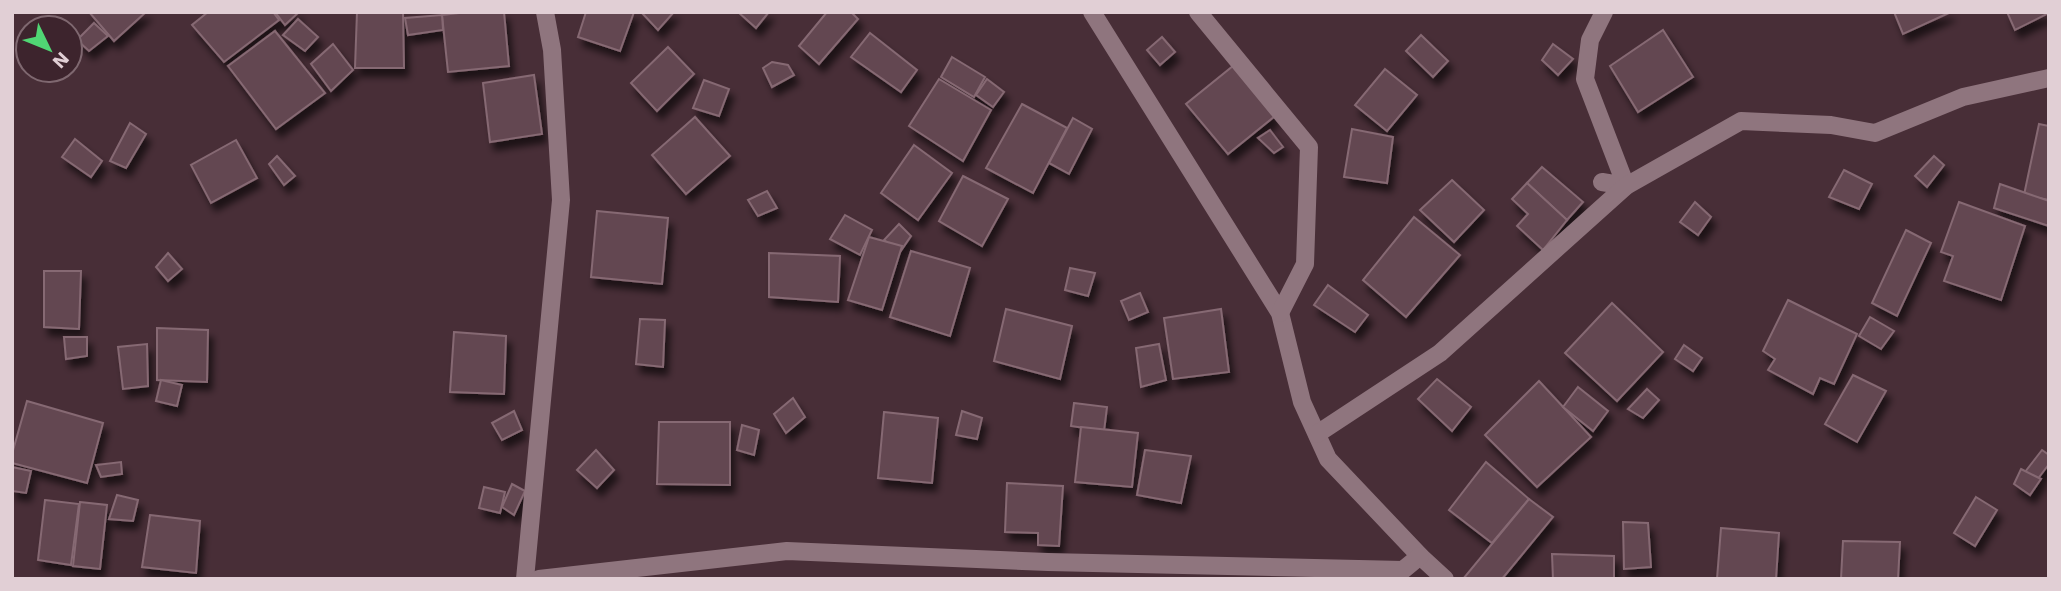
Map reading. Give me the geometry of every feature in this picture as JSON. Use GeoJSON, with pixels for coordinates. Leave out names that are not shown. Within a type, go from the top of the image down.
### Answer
{"type":"FeatureCollection","features":[{"type":"Feature","properties":{"kind":"street"},"geometry":{"type":"LineString","coordinates":[[525,579],[561,200],[552,50],[545,12]]}},
{"type":"Feature","properties":{"kind":"street"},"geometry":{"type":"LineString","coordinates":[[1092,12],[1280,313],[1302,402],[1328,459],[1445,579]]}},
{"type":"Feature","properties":{"kind":"street"},"geometry":{"type":"LineString","coordinates":[[1198,12],[1309,147],[1305,264],[1280,313]]}},
{"type":"Feature","properties":{"kind":"street"},"geometry":{"type":"LineString","coordinates":[[1605,12],[1590,40],[1585,79],[1626,186]]}},
{"type":"Feature","properties":{"kind":"street"},"geometry":{"type":"LineString","coordinates":[[1317,434],[1440,353],[1626,186],[1741,121],[1831,125],[1875,133],[1963,97],[2049,78]]}},
{"type":"Feature","properties":{"kind":"street"},"geometry":{"type":"LineString","coordinates":[[1602,182],[1626,186]]}},
{"type":"Feature","properties":{"kind":"street"},"geometry":{"type":"LineString","coordinates":[[539,579],[787,551],[1046,570],[1403,569],[1420,556]]}},
{"type":"Feature","properties":{"kind":"building"},"geometry":{"type":"Polygon","coordinates":[[[89,12],[146,12],[114,41],[89,12]]]}},
{"type":"Feature","properties":{"kind":"building"},"geometry":{"type":"Polygon","coordinates":[[[208,12],[273,12],[279,20],[224,62],[192,25],[208,12]]]}},
{"type":"Feature","properties":{"kind":"building"},"geometry":{"type":"Polygon","coordinates":[[[275,12],[299,12],[285,25],[275,12]]]}},
{"type":"Feature","properties":{"kind":"building"},"geometry":{"type":"Polygon","coordinates":[[[357,12],[403,13],[404,68],[355,68],[357,12]]]}},
{"type":"Feature","properties":{"kind":"building"},"geometry":{"type":"Polygon","coordinates":[[[504,12],[509,66],[448,72],[442,15],[504,12]]]}},
{"type":"Feature","properties":{"kind":"building"},"geometry":{"type":"Polygon","coordinates":[[[586,12],[634,12],[620,51],[578,37],[586,12]]]}},
{"type":"Feature","properties":{"kind":"building"},"geometry":{"type":"Polygon","coordinates":[[[641,12],[674,12],[658,30],[641,12]]]}},
{"type":"Feature","properties":{"kind":"building"},"geometry":{"type":"Polygon","coordinates":[[[738,12],[769,12],[756,28],[738,12]]]}},
{"type":"Feature","properties":{"kind":"building"},"geometry":{"type":"Polygon","coordinates":[[[827,12],[851,12],[858,19],[819,64],[799,46],[827,12]]]}},
{"type":"Feature","properties":{"kind":"building"},"geometry":{"type":"Polygon","coordinates":[[[1894,12],[1951,12],[1903,34],[1894,12]]]}},
{"type":"Feature","properties":{"kind":"building"},"geometry":{"type":"Polygon","coordinates":[[[2007,12],[2049,12],[2049,13],[2015,30],[2007,12]]]}},
{"type":"Feature","properties":{"kind":"building"},"geometry":{"type":"Polygon","coordinates":[[[442,15],[443,30],[408,35],[405,18],[442,15]]]}},
{"type":"Feature","properties":{"kind":"building"},"geometry":{"type":"Polygon","coordinates":[[[298,19],[318,37],[305,51],[283,35],[298,19]]]}},
{"type":"Feature","properties":{"kind":"building"},"geometry":{"type":"Polygon","coordinates":[[[94,23],[108,36],[89,51],[84,46],[84,33],[94,23]]]}},
{"type":"Feature","properties":{"kind":"building"},"geometry":{"type":"Polygon","coordinates":[[[1663,30],[1693,77],[1638,112],[1610,66],[1663,30]]]}},
{"type":"Feature","properties":{"kind":"building"},"geometry":{"type":"Polygon","coordinates":[[[275,31],[325,93],[276,129],[228,66],[275,31]]]}},
{"type":"Feature","properties":{"kind":"building"},"geometry":{"type":"Polygon","coordinates":[[[870,33],[917,70],[901,92],[851,57],[870,33]]]}},
{"type":"Feature","properties":{"kind":"building"},"geometry":{"type":"Polygon","coordinates":[[[1421,35],[1448,61],[1433,77],[1406,51],[1421,35]]]}},
{"type":"Feature","properties":{"kind":"building"},"geometry":{"type":"Polygon","coordinates":[[[1162,37],[1175,52],[1160,65],[1147,50],[1162,37]]]}},
{"type":"Feature","properties":{"kind":"building"},"geometry":{"type":"Polygon","coordinates":[[[333,44],[353,70],[331,91],[311,64],[333,44]]]}},
{"type":"Feature","properties":{"kind":"building"},"geometry":{"type":"Polygon","coordinates":[[[1553,44],[1573,59],[1558,75],[1542,60],[1553,44]]]}},
{"type":"Feature","properties":{"kind":"building"},"geometry":{"type":"Polygon","coordinates":[[[668,47],[694,74],[657,111],[631,83],[668,47]]]}},
{"type":"Feature","properties":{"kind":"building"},"geometry":{"type":"Polygon","coordinates":[[[952,57],[985,77],[974,97],[941,77],[952,57]]]}},
{"type":"Feature","properties":{"kind":"building"},"geometry":{"type":"Polygon","coordinates":[[[772,62],[788,65],[794,75],[772,87],[763,68],[772,62]]]}},
{"type":"Feature","properties":{"kind":"building"},"geometry":{"type":"Polygon","coordinates":[[[1233,66],[1275,116],[1228,154],[1186,104],[1233,66]]]}},
{"type":"Feature","properties":{"kind":"building"},"geometry":{"type":"Polygon","coordinates":[[[1385,69],[1417,95],[1387,131],[1355,105],[1385,69]]]}},
{"type":"Feature","properties":{"kind":"building"},"geometry":{"type":"Polygon","coordinates":[[[534,75],[542,134],[490,142],[483,83],[534,75]]]}},
{"type":"Feature","properties":{"kind":"building"},"geometry":{"type":"Polygon","coordinates":[[[939,79],[991,110],[963,161],[909,126],[939,79]]]}},
{"type":"Feature","properties":{"kind":"building"},"geometry":{"type":"Polygon","coordinates":[[[987,79],[1004,92],[993,107],[976,95],[987,79]]]}},
{"type":"Feature","properties":{"kind":"building"},"geometry":{"type":"Polygon","coordinates":[[[704,80],[729,89],[719,116],[693,108],[704,80]]]}},
{"type":"Feature","properties":{"kind":"building"},"geometry":{"type":"Polygon","coordinates":[[[1022,104],[1067,128],[1033,193],[986,168],[1022,104]]]}},
{"type":"Feature","properties":{"kind":"building"},"geometry":{"type":"Polygon","coordinates":[[[695,117],[730,156],[686,194],[652,155],[695,117]]]}},
{"type":"Feature","properties":{"kind":"building"},"geometry":{"type":"Polygon","coordinates":[[[1073,118],[1092,129],[1069,174],[1049,163],[1073,118]]]}},
{"type":"Feature","properties":{"kind":"building"},"geometry":{"type":"Polygon","coordinates":[[[130,123],[146,134],[126,168],[110,161],[130,123]]]}},
{"type":"Feature","properties":{"kind":"building"},"geometry":{"type":"Polygon","coordinates":[[[2039,124],[2049,126],[2049,200],[2024,195],[2039,124]]]}},
{"type":"Feature","properties":{"kind":"building"},"geometry":{"type":"Polygon","coordinates":[[[1352,129],[1393,137],[1387,183],[1344,177],[1352,129]]]}},
{"type":"Feature","properties":{"kind":"building"},"geometry":{"type":"Polygon","coordinates":[[[1270,130],[1283,147],[1274,153],[1258,138],[1270,130]]]}},
{"type":"Feature","properties":{"kind":"building"},"geometry":{"type":"Polygon","coordinates":[[[75,139],[102,161],[91,177],[62,157],[75,139]]]}},
{"type":"Feature","properties":{"kind":"building"},"geometry":{"type":"Polygon","coordinates":[[[236,140],[257,178],[211,203],[191,165],[236,140]]]}},
{"type":"Feature","properties":{"kind":"building"},"geometry":{"type":"Polygon","coordinates":[[[914,145],[952,173],[918,220],[881,193],[914,145]]]}},
{"type":"Feature","properties":{"kind":"building"},"geometry":{"type":"Polygon","coordinates":[[[277,156],[295,176],[284,185],[269,164],[277,156]]]}},
{"type":"Feature","properties":{"kind":"building"},"geometry":{"type":"Polygon","coordinates":[[[1934,156],[1944,165],[1927,187],[1915,176],[1934,156]]]}},
{"type":"Feature","properties":{"kind":"building"},"geometry":{"type":"Polygon","coordinates":[[[1542,167],[1583,202],[1567,220],[1527,183],[1542,167]]]}},
{"type":"Feature","properties":{"kind":"building"},"geometry":{"type":"Polygon","coordinates":[[[1844,170],[1872,184],[1859,209],[1829,197],[1844,170]]]}},
{"type":"Feature","properties":{"kind":"building"},"geometry":{"type":"Polygon","coordinates":[[[963,176],[1008,199],[982,246],[939,221],[963,176]]]}},
{"type":"Feature","properties":{"kind":"building"},"geometry":{"type":"Polygon","coordinates":[[[1452,180],[1484,210],[1454,242],[1420,210],[1452,180]]]}},
{"type":"Feature","properties":{"kind":"building"},"geometry":{"type":"Polygon","coordinates":[[[1527,183],[1567,220],[1543,250],[1517,226],[1528,214],[1512,199],[1527,183]]]}},
{"type":"Feature","properties":{"kind":"building"},"geometry":{"type":"Polygon","coordinates":[[[2000,184],[2049,201],[2049,226],[1994,208],[2000,184]]]}},
{"type":"Feature","properties":{"kind":"building"},"geometry":{"type":"Polygon","coordinates":[[[767,191],[777,208],[758,216],[748,200],[767,191]]]}},
{"type":"Feature","properties":{"kind":"building"},"geometry":{"type":"Polygon","coordinates":[[[1695,202],[1711,217],[1698,235],[1680,222],[1695,202]]]}},
{"type":"Feature","properties":{"kind":"building"},"geometry":{"type":"Polygon","coordinates":[[[1959,202],[2025,226],[2001,300],[1944,281],[1953,256],[1941,252],[1959,202]]]}},
{"type":"Feature","properties":{"kind":"building"},"geometry":{"type":"Polygon","coordinates":[[[597,211],[668,218],[662,284],[591,277],[597,211]]]}},
{"type":"Feature","properties":{"kind":"building"},"geometry":{"type":"Polygon","coordinates":[[[845,215],[872,230],[860,255],[830,239],[845,215]]]}},
{"type":"Feature","properties":{"kind":"building"},"geometry":{"type":"Polygon","coordinates":[[[1414,217],[1460,255],[1406,317],[1363,280],[1414,217]]]}},
{"type":"Feature","properties":{"kind":"building"},"geometry":{"type":"Polygon","coordinates":[[[899,224],[911,236],[900,252],[884,240],[899,224]]]}},
{"type":"Feature","properties":{"kind":"building"},"geometry":{"type":"Polygon","coordinates":[[[1906,230],[1931,243],[1897,316],[1872,303],[1906,230]]]}},
{"type":"Feature","properties":{"kind":"building"},"geometry":{"type":"Polygon","coordinates":[[[869,237],[902,246],[882,310],[848,300],[869,237]]]}},
{"type":"Feature","properties":{"kind":"building"},"geometry":{"type":"Polygon","coordinates":[[[911,251],[970,268],[950,336],[890,317],[911,251]]]}},
{"type":"Feature","properties":{"kind":"building"},"geometry":{"type":"Polygon","coordinates":[[[168,253],[182,269],[168,281],[156,267],[168,253]]]}},
{"type":"Feature","properties":{"kind":"building"},"geometry":{"type":"Polygon","coordinates":[[[769,253],[840,256],[838,302],[769,297],[769,253]]]}},
{"type":"Feature","properties":{"kind":"building"},"geometry":{"type":"Polygon","coordinates":[[[1070,268],[1095,273],[1088,296],[1065,290],[1070,268]]]}},
{"type":"Feature","properties":{"kind":"building"},"geometry":{"type":"Polygon","coordinates":[[[44,271],[81,271],[79,329],[44,327],[44,271]]]}},
{"type":"Feature","properties":{"kind":"building"},"geometry":{"type":"Polygon","coordinates":[[[1328,285],[1368,315],[1355,332],[1314,305],[1328,285]]]}},
{"type":"Feature","properties":{"kind":"building"},"geometry":{"type":"Polygon","coordinates":[[[1140,293],[1148,312],[1129,320],[1121,301],[1140,293]]]}},
{"type":"Feature","properties":{"kind":"building"},"geometry":{"type":"Polygon","coordinates":[[[1788,300],[1857,334],[1834,384],[1820,378],[1813,394],[1768,370],[1775,359],[1763,351],[1788,300]]]}},
{"type":"Feature","properties":{"kind":"building"},"geometry":{"type":"Polygon","coordinates":[[[1612,303],[1663,352],[1617,401],[1565,353],[1612,303]]]}},
{"type":"Feature","properties":{"kind":"building"},"geometry":{"type":"Polygon","coordinates":[[[1006,309],[1072,326],[1060,379],[994,361],[1006,309]]]}},
{"type":"Feature","properties":{"kind":"building"},"geometry":{"type":"Polygon","coordinates":[[[1221,309],[1229,372],[1173,379],[1164,318],[1221,309]]]}},
{"type":"Feature","properties":{"kind":"building"},"geometry":{"type":"Polygon","coordinates":[[[1870,317],[1894,331],[1881,349],[1859,336],[1870,317]]]}},
{"type":"Feature","properties":{"kind":"building"},"geometry":{"type":"Polygon","coordinates":[[[640,319],[665,320],[663,367],[636,364],[640,319]]]}},
{"type":"Feature","properties":{"kind":"building"},"geometry":{"type":"Polygon","coordinates":[[[157,328],[208,330],[207,382],[157,380],[157,328]]]}},
{"type":"Feature","properties":{"kind":"building"},"geometry":{"type":"Polygon","coordinates":[[[454,332],[506,336],[504,394],[450,392],[454,332]]]}},
{"type":"Feature","properties":{"kind":"building"},"geometry":{"type":"Polygon","coordinates":[[[64,337],[87,337],[87,356],[66,359],[64,337]]]}},
{"type":"Feature","properties":{"kind":"building"},"geometry":{"type":"Polygon","coordinates":[[[147,344],[148,386],[123,389],[118,347],[147,344]]]}},
{"type":"Feature","properties":{"kind":"building"},"geometry":{"type":"Polygon","coordinates":[[[1159,344],[1166,380],[1141,387],[1136,348],[1159,344]]]}},
{"type":"Feature","properties":{"kind":"building"},"geometry":{"type":"Polygon","coordinates":[[[1684,345],[1702,358],[1693,371],[1675,359],[1684,345]]]}},
{"type":"Feature","properties":{"kind":"building"},"geometry":{"type":"Polygon","coordinates":[[[1853,375],[1886,391],[1857,442],[1825,424],[1853,375]]]}},
{"type":"Feature","properties":{"kind":"building"},"geometry":{"type":"Polygon","coordinates":[[[1437,379],[1471,407],[1452,431],[1418,399],[1437,379]]]}},
{"type":"Feature","properties":{"kind":"building"},"geometry":{"type":"Polygon","coordinates":[[[161,380],[182,385],[177,406],[156,401],[161,380]]]}},
{"type":"Feature","properties":{"kind":"building"},"geometry":{"type":"Polygon","coordinates":[[[1539,381],[1591,437],[1537,487],[1485,435],[1539,381]]]}},
{"type":"Feature","properties":{"kind":"building"},"geometry":{"type":"Polygon","coordinates":[[[1578,387],[1608,411],[1593,431],[1563,407],[1578,387]]]}},
{"type":"Feature","properties":{"kind":"building"},"geometry":{"type":"Polygon","coordinates":[[[1647,389],[1659,400],[1643,418],[1628,409],[1647,389]]]}},
{"type":"Feature","properties":{"kind":"building"},"geometry":{"type":"Polygon","coordinates":[[[793,398],[805,417],[786,433],[774,414],[793,398]]]}},
{"type":"Feature","properties":{"kind":"building"},"geometry":{"type":"Polygon","coordinates":[[[27,401],[103,423],[87,483],[12,463],[12,454],[27,401]]]}},
{"type":"Feature","properties":{"kind":"building"},"geometry":{"type":"Polygon","coordinates":[[[1074,403],[1107,407],[1104,431],[1071,426],[1074,403]]]}},
{"type":"Feature","properties":{"kind":"building"},"geometry":{"type":"Polygon","coordinates":[[[514,411],[522,430],[502,440],[492,423],[514,411]]]}},
{"type":"Feature","properties":{"kind":"building"},"geometry":{"type":"Polygon","coordinates":[[[962,411],[982,418],[977,439],[956,435],[962,411]]]}},
{"type":"Feature","properties":{"kind":"building"},"geometry":{"type":"Polygon","coordinates":[[[884,412],[938,418],[932,483],[878,478],[884,412]]]}},
{"type":"Feature","properties":{"kind":"building"},"geometry":{"type":"Polygon","coordinates":[[[659,422],[730,422],[730,485],[657,484],[659,422]]]}},
{"type":"Feature","properties":{"kind":"building"},"geometry":{"type":"Polygon","coordinates":[[[742,425],[759,430],[754,455],[737,450],[742,425]]]}},
{"type":"Feature","properties":{"kind":"building"},"geometry":{"type":"Polygon","coordinates":[[[1081,427],[1138,433],[1132,487],[1075,482],[1081,427]]]}},
{"type":"Feature","properties":{"kind":"building"},"geometry":{"type":"Polygon","coordinates":[[[596,450],[614,470],[597,488],[577,470],[596,450]]]}},
{"type":"Feature","properties":{"kind":"building"},"geometry":{"type":"Polygon","coordinates":[[[1145,450],[1191,456],[1181,503],[1137,495],[1145,450]]]}},
{"type":"Feature","properties":{"kind":"building"},"geometry":{"type":"Polygon","coordinates":[[[2042,450],[2049,455],[2049,464],[2037,480],[2025,472],[2042,450]]]}},
{"type":"Feature","properties":{"kind":"building"},"geometry":{"type":"Polygon","coordinates":[[[121,462],[122,474],[101,477],[96,465],[121,462]]]}},
{"type":"Feature","properties":{"kind":"building"},"geometry":{"type":"Polygon","coordinates":[[[1486,462],[1529,499],[1492,543],[1449,510],[1486,462]]]}},
{"type":"Feature","properties":{"kind":"building"},"geometry":{"type":"Polygon","coordinates":[[[12,467],[31,471],[26,493],[12,491],[12,467]]]}},
{"type":"Feature","properties":{"kind":"building"},"geometry":{"type":"Polygon","coordinates":[[[2021,469],[2041,479],[2030,495],[2014,484],[2021,469]]]}},
{"type":"Feature","properties":{"kind":"building"},"geometry":{"type":"Polygon","coordinates":[[[1007,483],[1063,486],[1059,546],[1038,545],[1038,533],[1005,532],[1007,483]]]}},
{"type":"Feature","properties":{"kind":"building"},"geometry":{"type":"Polygon","coordinates":[[[512,484],[525,491],[514,515],[502,507],[512,484]]]}},
{"type":"Feature","properties":{"kind":"building"},"geometry":{"type":"Polygon","coordinates":[[[484,487],[505,492],[500,513],[479,508],[484,487]]]}},
{"type":"Feature","properties":{"kind":"building"},"geometry":{"type":"Polygon","coordinates":[[[117,495],[138,500],[133,521],[109,519],[117,495]]]}},
{"type":"Feature","properties":{"kind":"building"},"geometry":{"type":"Polygon","coordinates":[[[1976,497],[1997,510],[1975,546],[1954,533],[1976,497]]]}},
{"type":"Feature","properties":{"kind":"building"},"geometry":{"type":"Polygon","coordinates":[[[1529,499],[1553,517],[1502,579],[1463,579],[1529,499]]]}},
{"type":"Feature","properties":{"kind":"building"},"geometry":{"type":"Polygon","coordinates":[[[45,500],[79,504],[71,565],[38,560],[45,500]]]}},
{"type":"Feature","properties":{"kind":"building"},"geometry":{"type":"Polygon","coordinates":[[[80,502],[107,505],[100,569],[73,566],[80,502]]]}},
{"type":"Feature","properties":{"kind":"building"},"geometry":{"type":"Polygon","coordinates":[[[150,515],[200,521],[196,573],[142,567],[150,515]]]}},
{"type":"Feature","properties":{"kind":"building"},"geometry":{"type":"Polygon","coordinates":[[[1623,522],[1648,523],[1651,567],[1624,569],[1623,522]]]}},
{"type":"Feature","properties":{"kind":"building"},"geometry":{"type":"Polygon","coordinates":[[[1721,528],[1779,533],[1776,579],[1717,579],[1721,528]]]}},
{"type":"Feature","properties":{"kind":"building"},"geometry":{"type":"Polygon","coordinates":[[[1843,541],[1900,542],[1898,579],[1841,579],[1843,541]]]}},
{"type":"Feature","properties":{"kind":"building"},"geometry":{"type":"Polygon","coordinates":[[[1552,554],[1614,556],[1614,579],[1553,579],[1552,554]]]}}]}
